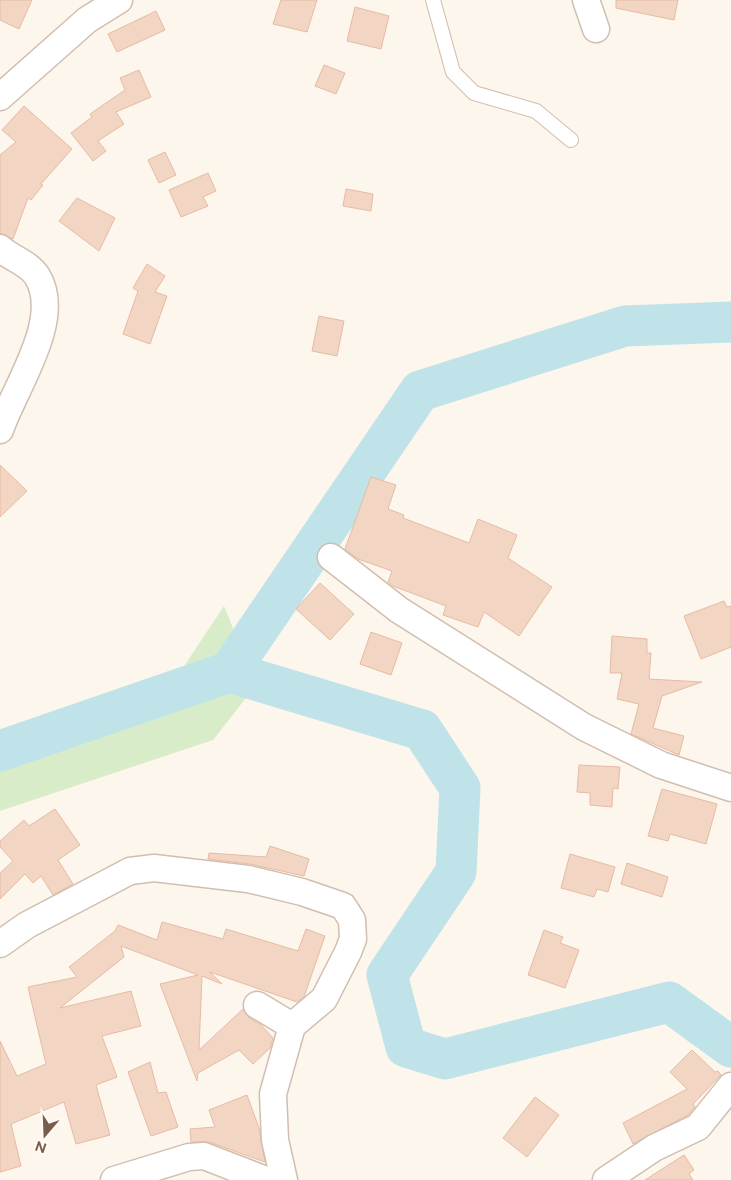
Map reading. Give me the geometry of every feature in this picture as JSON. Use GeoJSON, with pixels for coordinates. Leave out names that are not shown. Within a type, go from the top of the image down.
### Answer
{"type":"FeatureCollection","features":[{"type":"Feature","properties":{"kind":"street"},"geometry":{"type":"LineString","coordinates":[[0,97],[87,20],[120,0]]}},
{"type":"Feature","properties":{"kind":"street"},"geometry":{"type":"LineString","coordinates":[[586,0],[596,30]]}},
{"type":"Feature","properties":{"kind":"street"},"geometry":{"type":"LineString","coordinates":[[0,248],[33,271],[40,282],[46,305],[23,382],[5,415],[0,430]]}},
{"type":"Feature","properties":{"kind":"street"},"geometry":{"type":"LineString","coordinates":[[332,557],[399,610],[584,727],[653,761],[731,788]]}},
{"type":"Feature","properties":{"kind":"street"},"geometry":{"type":"LineString","coordinates":[[0,944],[28,924],[130,871],[154,868],[182,870],[220,878],[248,879],[302,892],[343,906],[352,920],[352,939],[324,999],[292,1026],[273,1094],[275,1140],[284,1180]]}},
{"type":"Feature","properties":{"kind":"street"},"geometry":{"type":"LineString","coordinates":[[257,1005],[292,1026]]}},
{"type":"Feature","properties":{"kind":"street"},"geometry":{"type":"LineString","coordinates":[[606,1180],[654,1148],[698,1127],[731,1086]]}},
{"type":"Feature","properties":{"kind":"street"},"geometry":{"type":"LineString","coordinates":[[114,1180],[189,1157],[204,1156],[266,1180]]}},
{"type":"Feature","properties":{"kind":"lane"},"geometry":{"type":"LineString","coordinates":[[433,0],[453,72],[474,93],[536,111],[571,140]]}},
{"type":"Feature","properties":{"kind":"green space"},"geometry":{"type":"Polygon","coordinates":[[[224,606],[256,685],[213,740],[0,811],[0,736],[173,683],[224,606]]]}},
{"type":"Feature","properties":{"kind":"building"},"geometry":{"type":"Polygon","coordinates":[[[0,0],[32,0],[19,29],[0,20],[0,0]]]}},
{"type":"Feature","properties":{"kind":"building"},"geometry":{"type":"Polygon","coordinates":[[[281,0],[317,0],[307,32],[273,24],[281,0]]]}},
{"type":"Feature","properties":{"kind":"building"},"geometry":{"type":"Polygon","coordinates":[[[616,0],[678,0],[674,20],[616,8],[616,0]]]}},
{"type":"Feature","properties":{"kind":"building"},"geometry":{"type":"Polygon","coordinates":[[[355,7],[389,16],[381,49],[347,41],[355,7]]]}},
{"type":"Feature","properties":{"kind":"building"},"geometry":{"type":"Polygon","coordinates":[[[156,11],[165,30],[117,52],[108,34],[156,11]]]}},
{"type":"Feature","properties":{"kind":"building"},"geometry":{"type":"Polygon","coordinates":[[[324,65],[345,73],[336,94],[315,86],[324,65]]]}},
{"type":"Feature","properties":{"kind":"building"},"geometry":{"type":"Polygon","coordinates":[[[139,70],[151,97],[116,112],[124,124],[98,141],[106,151],[93,161],[71,133],[92,117],[90,114],[125,90],[120,78],[139,70]]]}},
{"type":"Feature","properties":{"kind":"building"},"geometry":{"type":"Polygon","coordinates":[[[24,106],[72,149],[41,184],[43,185],[31,200],[28,198],[13,239],[0,233],[0,155],[16,142],[2,130],[24,106]]]}},
{"type":"Feature","properties":{"kind":"building"},"geometry":{"type":"Polygon","coordinates":[[[165,152],[176,175],[159,183],[148,160],[165,152]]]}},
{"type":"Feature","properties":{"kind":"building"},"geometry":{"type":"Polygon","coordinates":[[[208,173],[216,191],[203,197],[208,206],[181,217],[169,190],[208,173]]]}},
{"type":"Feature","properties":{"kind":"building"},"geometry":{"type":"Polygon","coordinates":[[[346,189],[373,194],[371,211],[343,206],[346,189]]]}},
{"type":"Feature","properties":{"kind":"building"},"geometry":{"type":"Polygon","coordinates":[[[77,198],[115,218],[99,251],[59,221],[77,198]]]}},
{"type":"Feature","properties":{"kind":"building"},"geometry":{"type":"Polygon","coordinates":[[[147,264],[165,276],[155,292],[167,296],[150,344],[123,334],[138,291],[133,288],[147,264]]]}},
{"type":"Feature","properties":{"kind":"building"},"geometry":{"type":"Polygon","coordinates":[[[319,316],[344,321],[337,356],[312,351],[319,316]]]}},
{"type":"Feature","properties":{"kind":"building"},"geometry":{"type":"Polygon","coordinates":[[[0,465],[27,491],[0,517],[0,465]]]}},
{"type":"Feature","properties":{"kind":"building"},"geometry":{"type":"Polygon","coordinates":[[[371,477],[396,485],[388,509],[404,515],[403,518],[469,543],[478,519],[517,535],[508,558],[552,587],[519,636],[484,612],[478,627],[443,615],[446,606],[393,586],[388,582],[392,571],[358,559],[345,549],[371,477]]]}},
{"type":"Feature","properties":{"kind":"building"},"geometry":{"type":"Polygon","coordinates":[[[320,583],[354,614],[330,640],[296,609],[320,583]]]}},
{"type":"Feature","properties":{"kind":"building"},"geometry":{"type":"Polygon","coordinates":[[[724,601],[727,607],[731,606],[731,647],[701,659],[684,616],[724,601]]]}},
{"type":"Feature","properties":{"kind":"building"},"geometry":{"type":"Polygon","coordinates":[[[371,632],[402,643],[391,675],[360,664],[371,632]]]}},
{"type":"Feature","properties":{"kind":"building"},"geometry":{"type":"Polygon","coordinates":[[[612,636],[647,639],[647,653],[651,653],[649,679],[702,682],[662,696],[653,728],[684,736],[679,755],[631,734],[639,704],[617,699],[622,673],[610,673],[612,636]]]}},
{"type":"Feature","properties":{"kind":"building"},"geometry":{"type":"Polygon","coordinates":[[[579,765],[620,767],[618,789],[613,788],[612,807],[590,805],[590,793],[577,792],[579,765]]]}},
{"type":"Feature","properties":{"kind":"building"},"geometry":{"type":"Polygon","coordinates":[[[662,789],[717,804],[706,844],[670,834],[668,841],[648,836],[662,789]]]}},
{"type":"Feature","properties":{"kind":"building"},"geometry":{"type":"Polygon","coordinates":[[[55,809],[80,845],[58,860],[73,884],[53,895],[41,876],[33,883],[25,874],[0,899],[0,873],[13,861],[0,847],[0,841],[24,820],[29,826],[55,809]]]}},
{"type":"Feature","properties":{"kind":"building"},"geometry":{"type":"Polygon","coordinates":[[[270,846],[309,859],[304,876],[250,864],[208,859],[209,853],[266,857],[270,846]]]}},
{"type":"Feature","properties":{"kind":"building"},"geometry":{"type":"Polygon","coordinates":[[[570,854],[615,867],[608,892],[597,889],[594,897],[561,888],[570,854]]]}},
{"type":"Feature","properties":{"kind":"building"},"geometry":{"type":"Polygon","coordinates":[[[627,863],[668,877],[662,897],[621,884],[627,863]]]}},
{"type":"Feature","properties":{"kind":"building"},"geometry":{"type":"Polygon","coordinates":[[[162,922],[223,939],[226,929],[298,951],[306,929],[325,936],[304,997],[297,1002],[210,972],[222,984],[202,976],[199,1050],[243,1009],[249,1018],[261,1025],[273,1038],[270,1048],[253,1064],[239,1050],[198,1073],[197,1081],[160,984],[198,975],[121,946],[124,957],[60,1008],[131,991],[141,1026],[102,1036],[117,1077],[96,1085],[110,1135],[76,1144],[64,1102],[11,1124],[21,1166],[0,1172],[0,1041],[17,1076],[46,1064],[28,987],[77,977],[69,967],[115,931],[118,925],[157,940],[162,922]]]}},
{"type":"Feature","properties":{"kind":"building"},"geometry":{"type":"Polygon","coordinates":[[[544,930],[563,937],[560,943],[579,950],[565,988],[528,975],[544,930]]]}},
{"type":"Feature","properties":{"kind":"building"},"geometry":{"type":"Polygon","coordinates":[[[692,1050],[715,1072],[718,1071],[721,1075],[693,1104],[695,1107],[688,1115],[633,1144],[623,1123],[687,1089],[670,1072],[692,1050]]]}},
{"type":"Feature","properties":{"kind":"building"},"geometry":{"type":"Polygon","coordinates":[[[150,1062],[158,1093],[166,1092],[178,1127],[151,1136],[128,1072],[150,1062]]]}},
{"type":"Feature","properties":{"kind":"building"},"geometry":{"type":"Polygon","coordinates":[[[247,1095],[259,1128],[265,1162],[209,1142],[191,1142],[190,1129],[215,1127],[209,1110],[247,1095]]]}},
{"type":"Feature","properties":{"kind":"building"},"geometry":{"type":"Polygon","coordinates":[[[535,1097],[559,1115],[527,1157],[503,1138],[535,1097]]]}},
{"type":"Feature","properties":{"kind":"building"},"geometry":{"type":"Polygon","coordinates":[[[684,1155],[694,1170],[689,1174],[693,1180],[645,1180],[684,1155]]]}},
{"type":"Feature","properties":{"kind":"waterway"},"geometry":{"type":"LineString","coordinates":[[0,751],[229,672],[420,391],[625,326],[731,322]]}},
{"type":"Feature","properties":{"kind":"waterway"},"geometry":{"type":"LineString","coordinates":[[229,672],[422,730],[460,788],[456,872],[387,975],[406,1047],[445,1059],[669,1002],[731,1047]]}}]}
